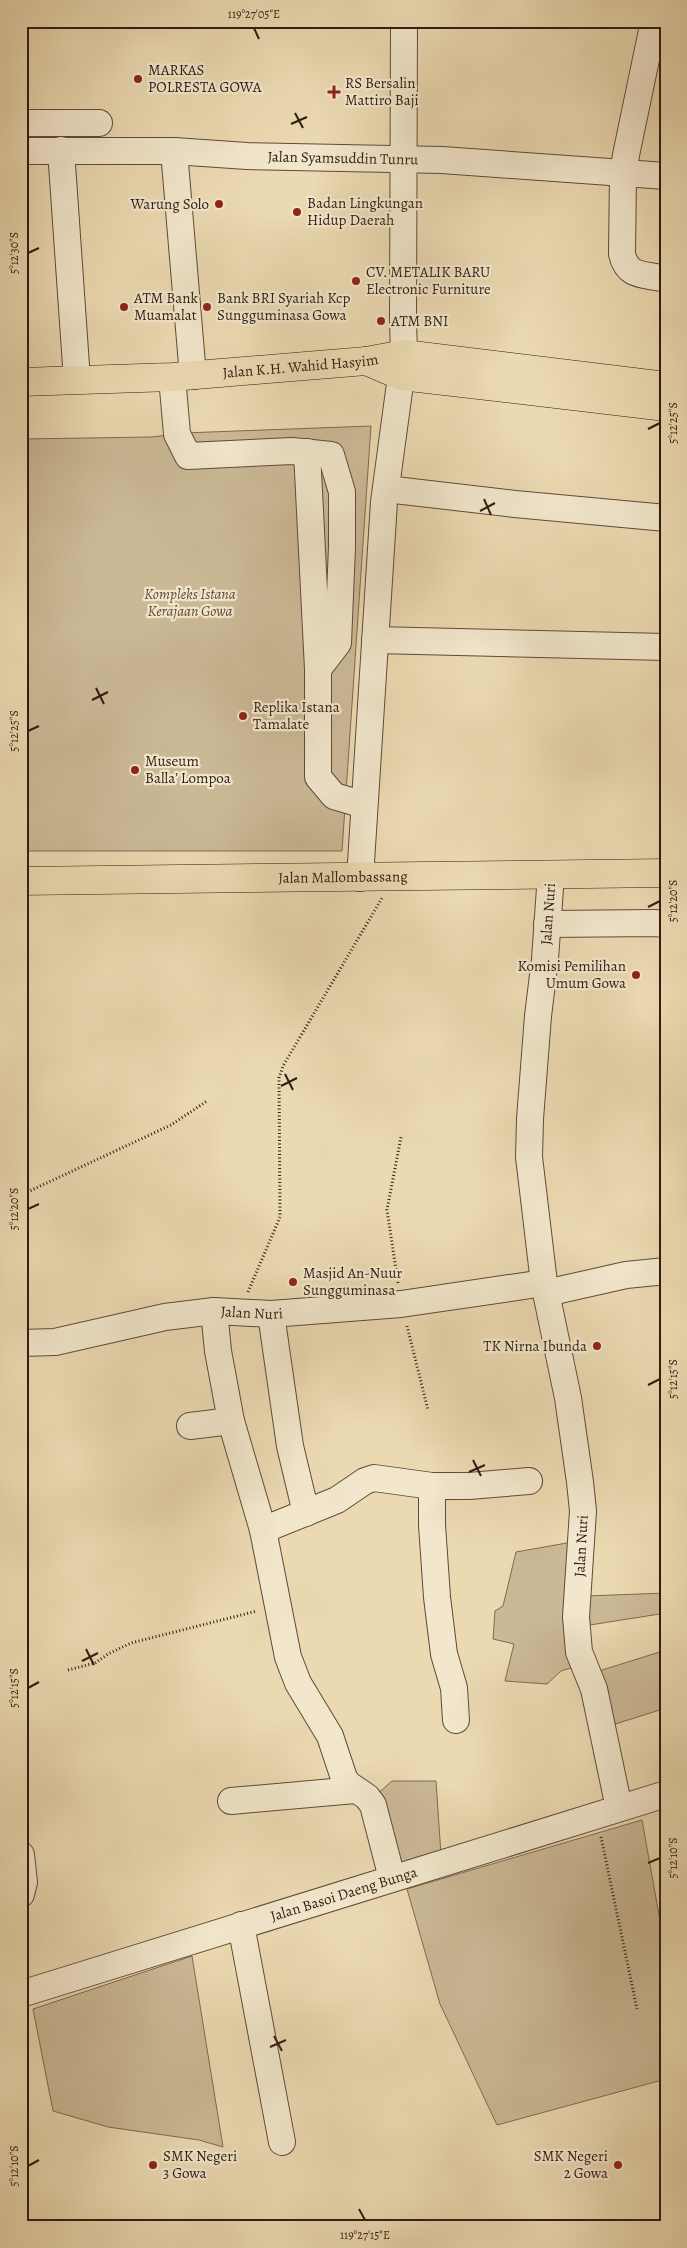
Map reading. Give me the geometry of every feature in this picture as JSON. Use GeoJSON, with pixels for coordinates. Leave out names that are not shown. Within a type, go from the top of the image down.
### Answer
{"type":"FeatureCollection","features":[{"type":"Feature","properties":{"kind":"highway","name":"Jalan K.H. Wahid Hasyim"},"geometry":{"type":"LineString","coordinates":[[21,382],[182,376],[366,361],[403,365]]}},
{"type":"Feature","properties":{"kind":"highway"},"geometry":{"type":"LineString","coordinates":[[403,365],[666,386]]}},
{"type":"Feature","properties":{"kind":"highway"},"geometry":{"type":"LineString","coordinates":[[403,365],[666,408]]}},
{"type":"Feature","properties":{"kind":"highway","name":"Jalan Mallombassang"},"geometry":{"type":"LineString","coordinates":[[21,881],[394,878],[666,873]]}},
{"type":"Feature","properties":{"kind":"street"},"geometry":{"type":"LineString","coordinates":[[360,878],[374,640],[386,489],[403,365],[404,21]]}},
{"type":"Feature","properties":{"kind":"street"},"geometry":{"type":"LineString","coordinates":[[654,21],[623,174],[622,254],[625,266],[631,270],[661,278]]}},
{"type":"Feature","properties":{"kind":"street"},"geometry":{"type":"LineString","coordinates":[[21,123],[98,123]]}},
{"type":"Feature","properties":{"kind":"street"},"geometry":{"type":"LineString","coordinates":[[61,150],[77,380]]}},
{"type":"Feature","properties":{"kind":"street","name":"Jalan Syamsuddin Tunru"},"geometry":{"type":"LineString","coordinates":[[21,151],[174,151],[247,156],[404,159],[666,176]]}},
{"type":"Feature","properties":{"kind":"street"},"geometry":{"type":"LineString","coordinates":[[174,151],[182,376],[177,434],[188,456],[292,451],[307,452],[318,669],[318,777],[334,796],[364,806]]}},
{"type":"Feature","properties":{"kind":"street"},"geometry":{"type":"LineString","coordinates":[[386,489],[515,504],[666,518]]}},
{"type":"Feature","properties":{"kind":"street"},"geometry":{"type":"LineString","coordinates":[[374,640],[666,647]]}},
{"type":"Feature","properties":{"kind":"street","name":"Jalan Nuri"},"geometry":{"type":"LineString","coordinates":[[551,874],[529,1147],[532,1194],[545,1288],[568,1398],[583,1511],[576,1617],[579,1652],[594,1689],[608,1811]]}},
{"type":"Feature","properties":{"kind":"street"},"geometry":{"type":"LineString","coordinates":[[547,924],[654,922],[666,924]]}},
{"type":"Feature","properties":{"kind":"street"},"geometry":{"type":"LineString","coordinates":[[545,1288],[626,1275],[666,1271]]}},
{"type":"Feature","properties":{"kind":"street","name":"Jalan Nuri"},"geometry":{"type":"LineString","coordinates":[[21,1344],[55,1342],[145,1320],[214,1311],[271,1314],[401,1304],[545,1288]]}},
{"type":"Feature","properties":{"kind":"street"},"geometry":{"type":"LineString","coordinates":[[214,1311],[218,1351],[231,1421],[263,1530],[292,1671],[330,1736],[344,1778],[355,1790],[367,1797],[373,1805],[392,1878]]}},
{"type":"Feature","properties":{"kind":"street"},"geometry":{"type":"LineString","coordinates":[[271,1314],[290,1446],[306,1513]]}},
{"type":"Feature","properties":{"kind":"street"},"geometry":{"type":"LineString","coordinates":[[190,1426],[231,1421]]}},
{"type":"Feature","properties":{"kind":"street"},"geometry":{"type":"LineString","coordinates":[[263,1530],[337,1500],[365,1481],[374,1478],[432,1486],[468,1486],[530,1481]]}},
{"type":"Feature","properties":{"kind":"street"},"geometry":{"type":"LineString","coordinates":[[432,1486],[432,1525],[437,1597],[444,1654],[454,1688],[456,1720]]}},
{"type":"Feature","properties":{"kind":"street"},"geometry":{"type":"LineString","coordinates":[[231,1801],[355,1790]]}},
{"type":"Feature","properties":{"kind":"street","name":"Jalan Basoi Daeng Bunga"},"geometry":{"type":"LineString","coordinates":[[21,1994],[666,1794]]}},
{"type":"Feature","properties":{"kind":"street"},"geometry":{"type":"LineString","coordinates":[[21,1855],[24,1882],[21,1894]]}},
{"type":"Feature","properties":{"kind":"street"},"geometry":{"type":"LineString","coordinates":[[241,1925],[282,2142]]}},
{"type":"Feature","properties":{"kind":"path"},"geometry":{"type":"LineString","coordinates":[[240,1311],[280,1218],[278,1078],[283,1066],[394,878]]}},
{"type":"Feature","properties":{"kind":"path"},"geometry":{"type":"LineString","coordinates":[[21,1195],[171,1125],[207,1100]]}},
{"type":"Feature","properties":{"kind":"path"},"geometry":{"type":"LineString","coordinates":[[401,1137],[387,1210],[401,1304],[428,1410]]}},
{"type":"Feature","properties":{"kind":"path"},"geometry":{"type":"LineString","coordinates":[[68,1670],[94,1663],[131,1643],[278,1605]]}},
{"type":"Feature","properties":{"kind":"path"},"geometry":{"type":"LineString","coordinates":[[608,1811],[637,2009]]}},
{"type":"Feature","properties":{"kind":"green space","name":"Kompleks Istana Kerajaan Gowa"},"geometry":{"type":"Polygon","coordinates":[[[371,426],[342,851],[21,851],[21,439],[152,437],[183,433],[371,426]]]}},
{"type":"Feature","properties":{"kind":"green space"},"geometry":{"type":"Polygon","coordinates":[[[578,1541],[577,1666],[561,1671],[547,1684],[505,1681],[514,1644],[493,1639],[495,1611],[503,1606],[516,1552],[578,1541]]]}},
{"type":"Feature","properties":{"kind":"green space"},"geometry":{"type":"Polygon","coordinates":[[[666,1593],[666,1613],[590,1625],[587,1596],[666,1593]]]}},
{"type":"Feature","properties":{"kind":"green space"},"geometry":{"type":"Polygon","coordinates":[[[666,1650],[666,1708],[609,1726],[599,1671],[666,1650]]]}},
{"type":"Feature","properties":{"kind":"green space"},"geometry":{"type":"Polygon","coordinates":[[[392,1781],[436,1781],[441,1855],[395,1873],[373,1798],[392,1781]]]}},
{"type":"Feature","properties":{"kind":"green space"},"geometry":{"type":"Polygon","coordinates":[[[642,1820],[666,1954],[666,2079],[497,2125],[440,2004],[407,1889],[642,1820]]]}},
{"type":"Feature","properties":{"kind":"green space"},"geometry":{"type":"Polygon","coordinates":[[[192,1956],[223,2147],[199,2140],[108,2127],[53,2111],[33,2009],[192,1956]]]}},
{"type":"Feature","properties":{"kind":"place","name":"MARKAS POLRESTA GOWA"},"geometry":{"type":"Point","coordinates":[138,79]}},
{"type":"Feature","properties":{"kind":"place","name":"RS Bersalin Mattiro Baji"},"geometry":{"type":"Point","coordinates":[334,92]}},
{"type":"Feature","properties":{"kind":"place","name":"Warung Solo"},"geometry":{"type":"Point","coordinates":[219,204]}},
{"type":"Feature","properties":{"kind":"place","name":"Badan Lingkungan Hidup Daerah"},"geometry":{"type":"Point","coordinates":[297,212]}},
{"type":"Feature","properties":{"kind":"place","name":"CV. METALIK BARU Electronic Furniture"},"geometry":{"type":"Point","coordinates":[356,281]}},
{"type":"Feature","properties":{"kind":"place","name":"ATM Bank Muamalat"},"geometry":{"type":"Point","coordinates":[124,307]}},
{"type":"Feature","properties":{"kind":"place","name":"Bank BRI Syariah Kcp Sungguminasa Gowa"},"geometry":{"type":"Point","coordinates":[207,307]}},
{"type":"Feature","properties":{"kind":"place","name":"ATM BNI"},"geometry":{"type":"Point","coordinates":[381,321]}},
{"type":"Feature","properties":{"kind":"place","name":"Replika Istana Tamalate"},"geometry":{"type":"Point","coordinates":[243,716]}},
{"type":"Feature","properties":{"kind":"place","name":"Museum Ballaʼ Lompoa"},"geometry":{"type":"Point","coordinates":[135,770]}},
{"type":"Feature","properties":{"kind":"place","name":"Komisi Pemilihan Umum Gowa"},"geometry":{"type":"Point","coordinates":[636,975]}},
{"type":"Feature","properties":{"kind":"place","name":"Masjid An-Nuur Sungguminasa"},"geometry":{"type":"Point","coordinates":[293,1282]}},
{"type":"Feature","properties":{"kind":"place","name":"TK Nirna Ibunda"},"geometry":{"type":"Point","coordinates":[597,1346]}},
{"type":"Feature","properties":{"kind":"place","name":"SMK Negeri 3 Gowa"},"geometry":{"type":"Point","coordinates":[153,2165]}},
{"type":"Feature","properties":{"kind":"place","name":"SMK Negeri 2 Gowa"},"geometry":{"type":"Point","coordinates":[618,2165]}}]}
